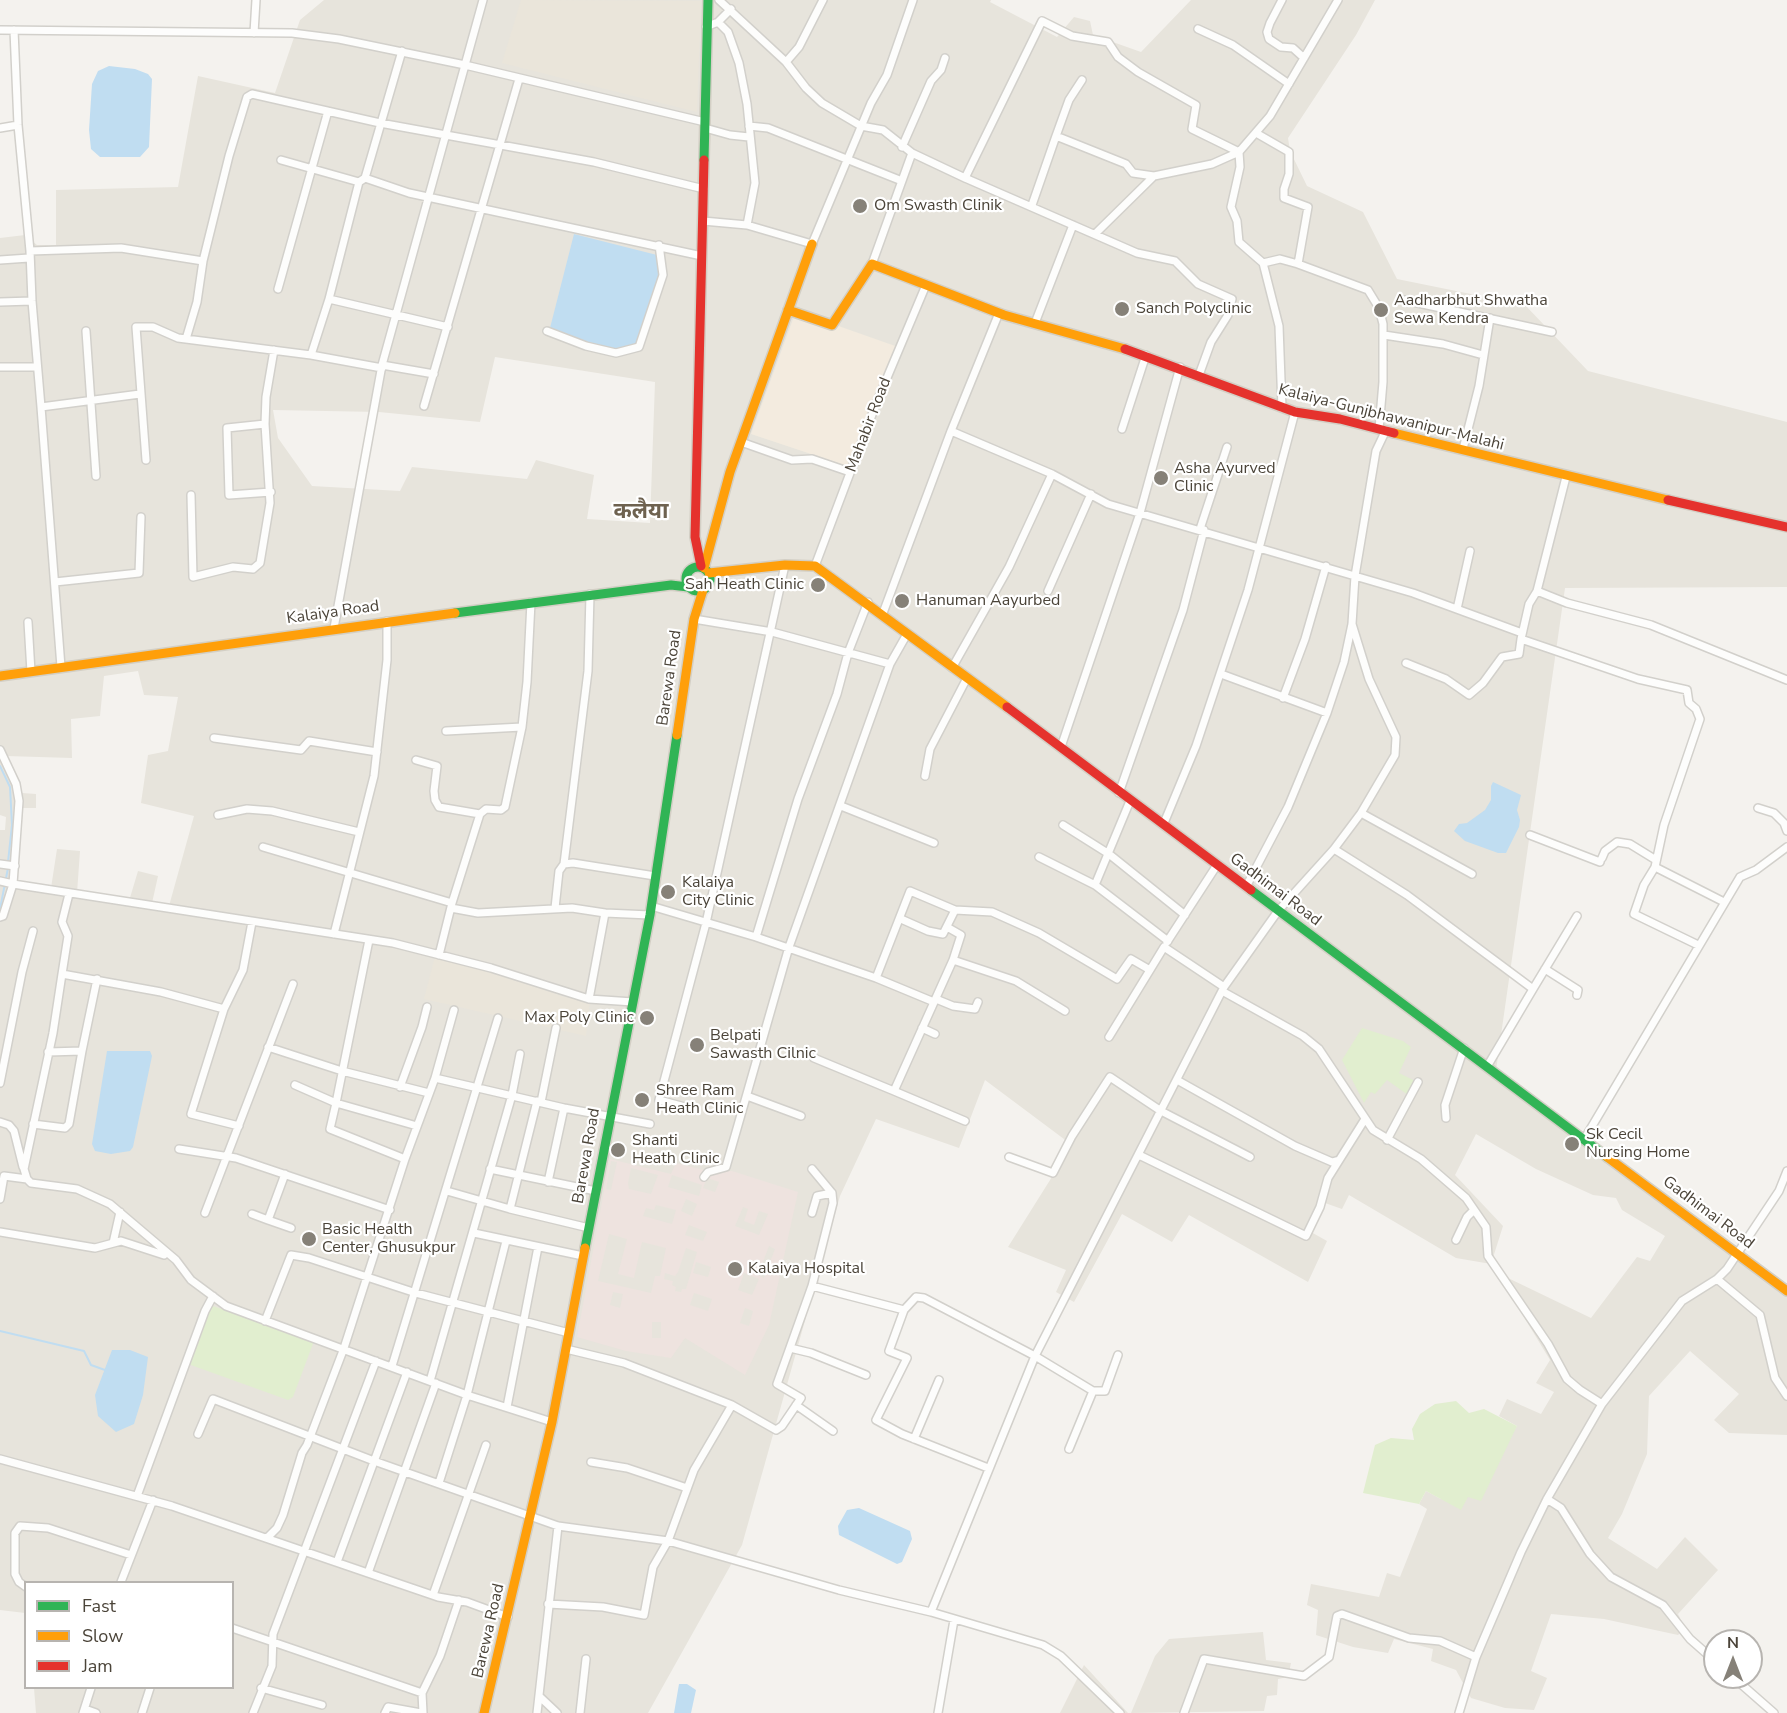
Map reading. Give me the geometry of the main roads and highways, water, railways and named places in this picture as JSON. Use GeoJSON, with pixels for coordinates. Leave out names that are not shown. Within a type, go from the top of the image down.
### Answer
{"type":"FeatureCollection","features":[{"type":"Feature","properties":{"kind":"water"},"geometry":{"type":"Polygon","coordinates":[[[109,66],[135,69],[148,74],[152,79],[149,147],[140,157],[100,157],[91,149],[89,130],[92,84],[98,71],[109,66]]]}},
{"type":"Feature","properties":{"kind":"water"},"geometry":{"type":"Polygon","coordinates":[[[574,234],[657,255],[659,277],[637,346],[623,350],[589,343],[550,328],[574,234]]]}},
{"type":"Feature","properties":{"kind":"water"},"geometry":{"type":"Polygon","coordinates":[[[1493,782],[1521,795],[1517,810],[1520,820],[1519,827],[1506,853],[1498,853],[1465,841],[1454,831],[1459,824],[1467,823],[1485,810],[1491,800],[1493,782]]]}},
{"type":"Feature","properties":{"kind":"water"},"geometry":{"type":"Polygon","coordinates":[[[107,1051],[150,1051],[152,1056],[133,1147],[130,1151],[111,1154],[95,1151],[92,1144],[107,1051]]]}},
{"type":"Feature","properties":{"kind":"water"},"geometry":{"type":"Polygon","coordinates":[[[112,1350],[130,1350],[148,1357],[143,1395],[134,1424],[116,1432],[98,1416],[95,1395],[112,1350]]]}},
{"type":"Feature","properties":{"kind":"water"},"geometry":{"type":"Polygon","coordinates":[[[859,1508],[910,1531],[912,1539],[902,1562],[897,1564],[839,1535],[838,1526],[847,1510],[859,1508]]]}},
{"type":"Feature","properties":{"kind":"water"},"geometry":{"type":"Polygon","coordinates":[[[679,1684],[687,1684],[696,1690],[691,1713],[674,1713],[679,1684]]]}},
{"type":"Feature","properties":{"kind":"waterway"},"geometry":{"type":"LineString","coordinates":[[0,766],[10,787],[12,825],[8,862]]}},
{"type":"Feature","properties":{"kind":"waterway"},"geometry":{"type":"LineString","coordinates":[[0,909],[8,868]]}},
{"type":"Feature","properties":{"kind":"waterway"},"geometry":{"type":"LineString","coordinates":[[0,1331],[84,1351],[91,1365],[105,1370]]}},
{"type":"Feature","properties":{"kind":"place","name":"Om Swasth Clinik"},"geometry":{"type":"Point","coordinates":[860,206]}},
{"type":"Feature","properties":{"kind":"place","name":"Sanch Polyclinic"},"geometry":{"type":"Point","coordinates":[1122,309]}},
{"type":"Feature","properties":{"kind":"place","name":"Aadharbhut Shwatha Sewa Kendra"},"geometry":{"type":"Point","coordinates":[1381,310]}},
{"type":"Feature","properties":{"kind":"place","name":"Asha Ayurved Clinic"},"geometry":{"type":"Point","coordinates":[1161,478]}},
{"type":"Feature","properties":{"kind":"place","name":"Sah Heath Clinic"},"geometry":{"type":"Point","coordinates":[818,585]}},
{"type":"Feature","properties":{"kind":"place","name":"Hanuman Aayurbed"},"geometry":{"type":"Point","coordinates":[902,601]}},
{"type":"Feature","properties":{"kind":"place","name":"Kalaiya City Clinic"},"geometry":{"type":"Point","coordinates":[668,892]}},
{"type":"Feature","properties":{"kind":"place","name":"Max Poly Clinic"},"geometry":{"type":"Point","coordinates":[647,1018]}},
{"type":"Feature","properties":{"kind":"place","name":"Belpati Sawasth Cilnic"},"geometry":{"type":"Point","coordinates":[697,1045]}},
{"type":"Feature","properties":{"kind":"place","name":"Shree Ram Heath Clinic"},"geometry":{"type":"Point","coordinates":[642,1100]}},
{"type":"Feature","properties":{"kind":"place","name":"Sk Cecil Nursing Home"},"geometry":{"type":"Point","coordinates":[1572,1144]}},
{"type":"Feature","properties":{"kind":"place","name":"Shanti Heath Clinic"},"geometry":{"type":"Point","coordinates":[618,1150]}},
{"type":"Feature","properties":{"kind":"place","name":"Basic Health Center, Ghusukpur"},"geometry":{"type":"Point","coordinates":[309,1239]}},
{"type":"Feature","properties":{"kind":"place","name":"Kalaiya Hospital"},"geometry":{"type":"Point","coordinates":[735,1269]}},
{"type":"Feature","properties":{"kind":"district","name":"कलैया"},"geometry":{"type":"Point","coordinates":[641,513]}}]}
